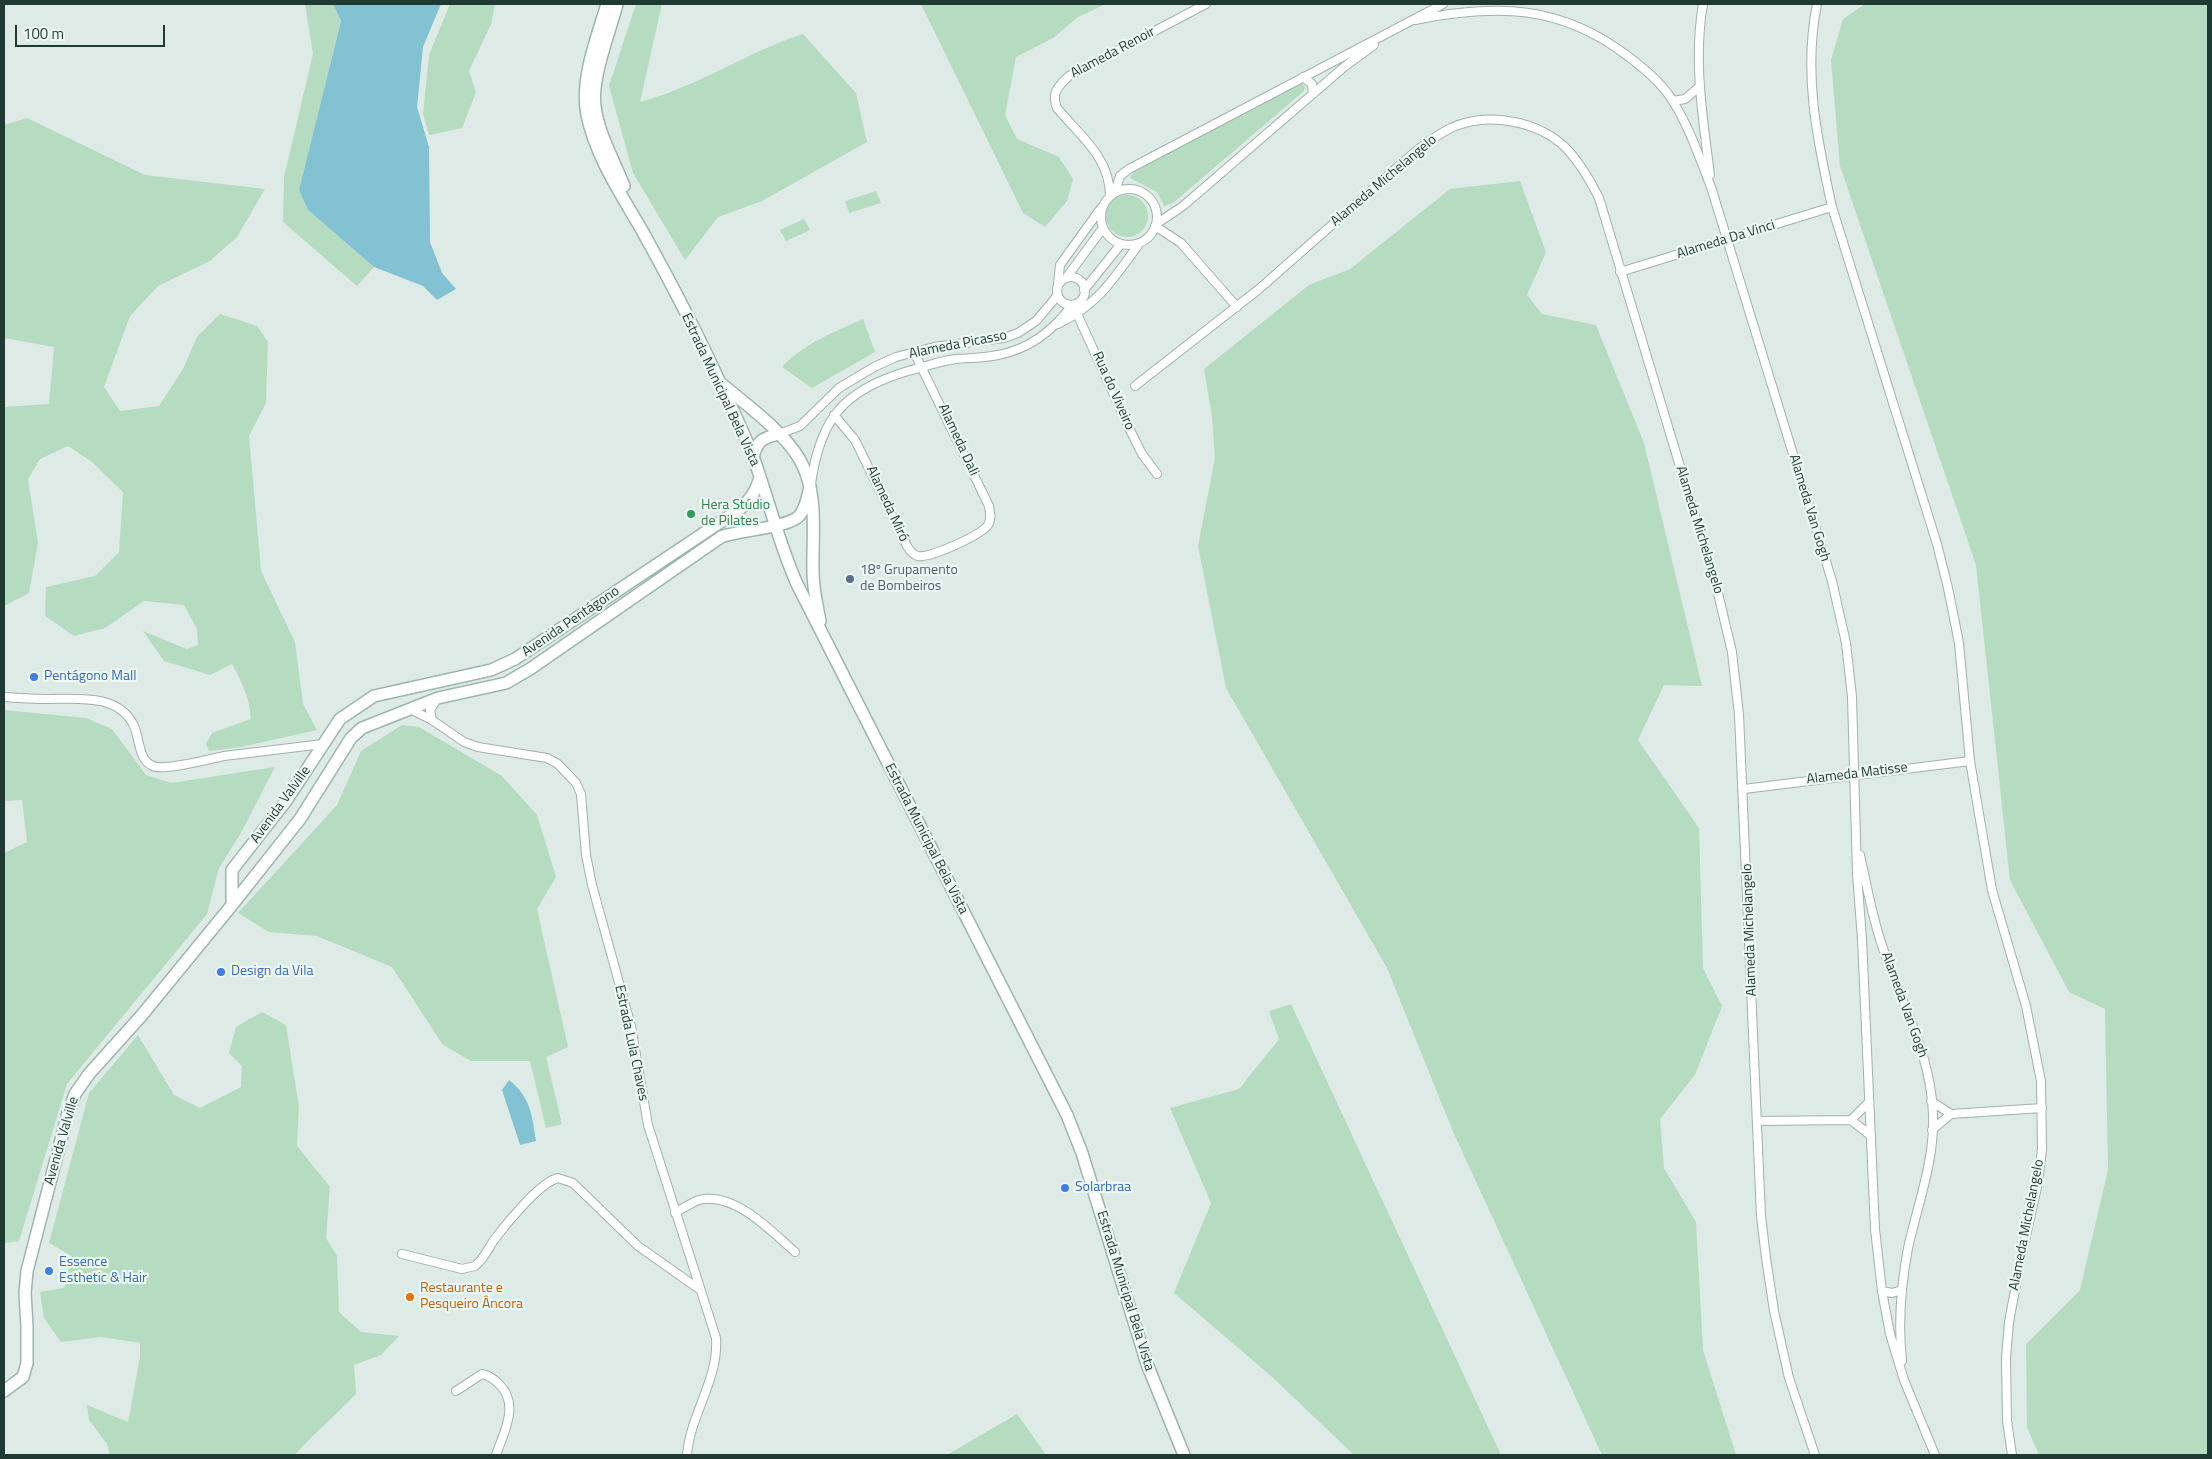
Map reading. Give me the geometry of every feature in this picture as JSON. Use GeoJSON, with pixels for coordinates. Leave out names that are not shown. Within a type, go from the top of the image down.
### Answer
{"type":"FeatureCollection","features":[{"type":"Feature","properties":{"kind":"main road","name":"Estrada Municipal Bela Vista"},"geometry":{"type":"LineString","coordinates":[[606,4],[586,81],[585,100],[587,116],[598,146],[619,193],[643,234],[720,382],[753,457],[789,567],[1067,1115],[1082,1153],[1147,1364],[1184,1455]]}},
{"type":"Feature","properties":{"kind":"main road","name":"Estrada Municipal Bela Vista"},"geometry":{"type":"LineString","coordinates":[[617,4],[596,78],[595,106],[605,140],[643,234]]}},
{"type":"Feature","properties":{"kind":"main road","name":"Alameda Picasso"},"geometry":{"type":"LineString","coordinates":[[720,382],[779,434],[800,459],[810,486],[814,531],[813,574],[823,636]]}},
{"type":"Feature","properties":{"kind":"main road"},"geometry":{"type":"LineString","coordinates":[[753,457],[757,445],[762,440],[779,434]]}},
{"type":"Feature","properties":{"kind":"main road","name":"Avenida Pentágono"},"geometry":{"type":"LineString","coordinates":[[351,711],[374,696],[490,670],[516,659],[742,507],[755,493],[760,478]]}},
{"type":"Feature","properties":{"kind":"main road","name":"Avenida Pentágono"},"geometry":{"type":"LineString","coordinates":[[362,728],[438,698],[506,683],[530,669],[721,536],[735,531],[775,526],[790,522],[800,516],[810,486]]}},
{"type":"Feature","properties":{"kind":"main road"},"geometry":{"type":"LineString","coordinates":[[351,711],[356,710],[362,715],[364,722],[362,728]]}},
{"type":"Feature","properties":{"kind":"main road","name":"Avenida Valville"},"geometry":{"type":"LineString","coordinates":[[232,905],[232,870],[290,795],[337,723],[351,711]]}},
{"type":"Feature","properties":{"kind":"main road"},"geometry":{"type":"LineString","coordinates":[[337,723],[339,733],[351,738]]}},
{"type":"Feature","properties":{"kind":"main road","name":"Avenida Valville"},"geometry":{"type":"LineString","coordinates":[[4,1391],[23,1377],[27,1363],[25,1293],[27,1271],[68,1113],[75,1094],[89,1074],[142,1015],[271,856],[300,819],[351,738],[362,728]]}},
{"type":"Feature","properties":{"kind":"main road"},"geometry":{"type":"LineString","coordinates":[[262,832],[258,845],[261,853],[271,856]]}},
{"type":"Feature","properties":{"kind":"street","name":"Alameda Renoir"},"geometry":{"type":"LineString","coordinates":[[1112,194],[1107,171],[1101,159],[1057,108],[1054,101],[1056,89],[1069,76],[1206,4]]}},
{"type":"Feature","properties":{"kind":"street","name":"Alameda Picasso"},"geometry":{"type":"LineString","coordinates":[[779,434],[800,426],[827,399],[856,377],[896,357],[934,347],[1004,338],[1018,333],[1036,321],[1057,294],[1060,265],[1112,194],[1120,176],[1128,168],[1443,4]]}},
{"type":"Feature","properties":{"kind":"street"},"geometry":{"type":"LineString","coordinates":[[1507,4],[1515,11]]}},
{"type":"Feature","properties":{"kind":"street"},"geometry":{"type":"LineString","coordinates":[[1703,4],[1698,52],[1699,87],[1711,187]]}},
{"type":"Feature","properties":{"kind":"street","name":"Alameda Michelangelo"},"geometry":{"type":"LineString","coordinates":[[1817,4],[1812,29],[1810,70],[1820,152],[1832,207],[1937,544],[1948,588],[1959,643],[1970,761],[1996,905],[2026,1006],[2038,1058],[2042,1108],[2042,1149],[2038,1182],[2009,1322],[2006,1404],[2012,1455]]}},
{"type":"Feature","properties":{"kind":"street","name":"Alameda Picasso"},"geometry":{"type":"LineString","coordinates":[[1415,20],[1461,12],[1486,10],[1515,11],[1544,15],[1564,21],[1590,32],[1615,46],[1638,63],[1673,101],[1686,124],[1711,187]]}},
{"type":"Feature","properties":{"kind":"street","name":"Alameda Picasso"},"geometry":{"type":"LineString","coordinates":[[810,486],[816,450],[834,415],[855,394],[871,385],[923,367],[955,359],[980,358],[1010,352],[1024,347],[1057,325],[1078,315],[1100,295],[1139,244],[1150,236],[1156,225],[1183,206],[1344,67],[1392,32]]}},
{"type":"Feature","properties":{"kind":"street"},"geometry":{"type":"LineString","coordinates":[[1303,77],[1312,84],[1313,94]]}},
{"type":"Feature","properties":{"kind":"street"},"geometry":{"type":"LineString","coordinates":[[1673,101],[1685,99],[1699,87]]}},
{"type":"Feature","properties":{"kind":"street","name":"Alameda Michelangelo"},"geometry":{"type":"LineString","coordinates":[[1135,386],[1237,307],[1436,136],[1469,122],[1507,121],[1536,129],[1566,148],[1589,178],[1599,198],[1726,624],[1736,678],[1744,789],[1761,1216],[1774,1310],[1789,1378],[1815,1455]]}},
{"type":"Feature","properties":{"kind":"street","name":"Alameda Van Gogh"},"geometry":{"type":"LineString","coordinates":[[1711,187],[1840,612],[1850,674],[1873,1212],[1882,1291],[1890,1334],[1904,1380],[1935,1455]]}},
{"type":"Feature","properties":{"kind":"street"},"geometry":{"type":"LineString","coordinates":[[1112,194],[1125,189],[1142,192],[1154,205],[1156,225],[1181,243],[1237,307]]}},
{"type":"Feature","properties":{"kind":"street"},"geometry":{"type":"LineString","coordinates":[[1104,204],[1101,212],[1103,228],[1107,235],[1121,244],[1139,244]]}},
{"type":"Feature","properties":{"kind":"street","name":"Alameda Da Vinci"},"geometry":{"type":"LineString","coordinates":[[1620,272],[1832,207]]}},
{"type":"Feature","properties":{"kind":"street"},"geometry":{"type":"LineString","coordinates":[[1103,228],[1066,278],[1059,284],[1057,294],[1062,301],[1072,305],[1083,298],[1084,290],[1121,244]]}},
{"type":"Feature","properties":{"kind":"street"},"geometry":{"type":"LineString","coordinates":[[1066,278],[1078,280],[1084,290]]}},
{"type":"Feature","properties":{"kind":"street","name":"Alameda Picasso"},"geometry":{"type":"LineString","coordinates":[[1057,325],[1072,305]]}},
{"type":"Feature","properties":{"kind":"street","name":"Rua do Viveiro"},"geometry":{"type":"LineString","coordinates":[[1072,305],[1134,438],[1148,463],[1157,474]]}},
{"type":"Feature","properties":{"kind":"street","name":"Alameda Dali"},"geometry":{"type":"LineString","coordinates":[[914,352],[923,367],[989,506],[990,520],[984,530]]}},
{"type":"Feature","properties":{"kind":"street","name":"Alameda Miró"},"geometry":{"type":"LineString","coordinates":[[834,415],[856,440],[907,546],[914,555],[934,555],[984,530]]}},
{"type":"Feature","properties":{"kind":"street"},"geometry":{"type":"LineString","coordinates":[[4,697],[87,698],[108,702],[129,717],[137,733],[144,758],[148,763],[158,767],[323,744]]}},
{"type":"Feature","properties":{"kind":"street"},"geometry":{"type":"LineString","coordinates":[[432,720],[430,710],[438,698]]}},
{"type":"Feature","properties":{"kind":"street","name":"Estrada Lula Chaves"},"geometry":{"type":"LineString","coordinates":[[410,709],[432,720],[453,736],[478,747],[547,758],[568,772],[581,794],[586,855],[592,885],[631,1026],[648,1125],[699,1289],[715,1330],[717,1348],[713,1371],[692,1423],[687,1455]]}},
{"type":"Feature","properties":{"kind":"street","name":"Alameda Matisse"},"geometry":{"type":"LineString","coordinates":[[1744,789],[1970,761]]}},
{"type":"Feature","properties":{"kind":"street","name":"Alameda Van Gogh"},"geometry":{"type":"LineString","coordinates":[[1857,838],[1878,936],[1919,1042],[1928,1076],[1931,1101],[1932,1130],[1930,1158],[1909,1247],[1902,1290],[1901,1351],[1904,1380]]}},
{"type":"Feature","properties":{"kind":"street"},"geometry":{"type":"LineString","coordinates":[[1862,939],[1871,935],[1878,936]]}},
{"type":"Feature","properties":{"kind":"street"},"geometry":{"type":"LineString","coordinates":[[1931,1101],[1951,1114]]}},
{"type":"Feature","properties":{"kind":"street"},"geometry":{"type":"LineString","coordinates":[[1851,1120],[1868,1103]]}},
{"type":"Feature","properties":{"kind":"street"},"geometry":{"type":"LineString","coordinates":[[1932,1130],[1951,1114],[2042,1108]]}},
{"type":"Feature","properties":{"kind":"street"},"geometry":{"type":"LineString","coordinates":[[1758,1121],[1851,1120],[1870,1135]]}},
{"type":"Feature","properties":{"kind":"street"},"geometry":{"type":"LineString","coordinates":[[402,1254],[462,1268],[475,1266],[499,1234],[533,1196],[545,1184],[558,1178],[573,1183],[638,1246],[699,1289]]}},
{"type":"Feature","properties":{"kind":"street"},"geometry":{"type":"LineString","coordinates":[[675,1213],[701,1200],[710,1198],[728,1201],[762,1224],[795,1252]]}},
{"type":"Feature","properties":{"kind":"street"},"geometry":{"type":"LineString","coordinates":[[1882,1291],[1892,1293],[1902,1290]]}},
{"type":"Feature","properties":{"kind":"street"},"geometry":{"type":"LineString","coordinates":[[456,1391],[482,1374],[494,1379],[504,1389],[508,1398],[509,1420],[496,1455]]}},
{"type":"Feature","properties":{"kind":"green space"},"geometry":{"type":"Polygon","coordinates":[[[305,4],[333,4],[341,21],[299,190],[308,210],[374,267],[357,286],[283,222],[284,177],[313,54],[305,4]]]}},
{"type":"Feature","properties":{"kind":"green space"},"geometry":{"type":"Polygon","coordinates":[[[450,4],[495,4],[491,24],[469,71],[476,92],[462,128],[429,135],[423,114],[429,55],[450,4]]]}},
{"type":"Feature","properties":{"kind":"green space"},"geometry":{"type":"Polygon","coordinates":[[[636,4],[662,4],[640,102],[682,88],[782,41],[803,34],[856,93],[867,142],[762,201],[718,217],[685,260],[633,173],[609,86],[636,4]]]}},
{"type":"Feature","properties":{"kind":"green space"},"geometry":{"type":"Polygon","coordinates":[[[921,4],[1106,4],[1078,17],[1053,38],[1016,57],[1005,115],[1017,139],[1059,157],[1073,179],[1067,201],[1045,227],[1023,213],[921,4]]]}},
{"type":"Feature","properties":{"kind":"green space"},"geometry":{"type":"Polygon","coordinates":[[[1865,4],[2208,4],[2208,1455],[2039,1455],[2027,1427],[2026,1344],[2080,1290],[2108,1170],[2105,1009],[2069,992],[2010,880],[1976,565],[1840,166],[1831,60],[1843,19],[1865,4]]]}},
{"type":"Feature","properties":{"kind":"green space"},"geometry":{"type":"Polygon","coordinates":[[[1301,83],[1305,87],[1304,91],[1173,203],[1164,206],[1157,192],[1130,178],[1133,172],[1301,83]]]}},
{"type":"Feature","properties":{"kind":"green space"},"geometry":{"type":"Polygon","coordinates":[[[27,118],[145,175],[265,189],[237,237],[210,261],[158,286],[130,316],[104,387],[120,411],[159,406],[183,369],[197,337],[220,314],[257,326],[268,342],[266,403],[249,436],[261,571],[295,642],[303,704],[317,730],[241,747],[209,751],[206,744],[212,733],[251,719],[249,704],[245,690],[232,664],[210,675],[164,661],[143,631],[187,649],[198,645],[197,629],[184,605],[144,601],[105,628],[74,636],[45,616],[46,587],[95,576],[119,552],[123,492],[92,462],[68,446],[40,459],[28,479],[38,543],[29,593],[4,606],[4,407],[49,404],[54,347],[4,338],[4,125],[27,118]]]}},
{"type":"Feature","properties":{"kind":"green space"},"geometry":{"type":"Polygon","coordinates":[[[1520,181],[1546,252],[1527,295],[1542,314],[1596,325],[1644,443],[1702,686],[1664,685],[1638,740],[1699,828],[1703,968],[1722,1006],[1695,1075],[1660,1119],[1664,1168],[1696,1222],[1703,1350],[1736,1455],[1602,1455],[1454,1134],[1387,968],[1226,688],[1198,546],[1215,458],[1212,417],[1204,369],[1309,285],[1350,269],[1450,189],[1520,181]]]}},
{"type":"Feature","properties":{"kind":"green space"},"geometry":{"type":"Polygon","coordinates":[[[876,191],[881,203],[849,213],[845,201],[876,191]]]}},
{"type":"Feature","properties":{"kind":"green space"},"geometry":{"type":"Polygon","coordinates":[[[1131,195],[1139,198],[1145,204],[1148,216],[1145,228],[1139,234],[1123,237],[1115,234],[1109,228],[1106,212],[1109,204],[1115,198],[1131,195]]]}},
{"type":"Feature","properties":{"kind":"green space"},"geometry":{"type":"Polygon","coordinates":[[[804,219],[810,230],[786,241],[780,230],[804,219]]]}},
{"type":"Feature","properties":{"kind":"green space"},"geometry":{"type":"Polygon","coordinates":[[[863,319],[875,352],[812,388],[782,367],[809,345],[863,319]]]}},
{"type":"Feature","properties":{"kind":"green space"},"geometry":{"type":"Polygon","coordinates":[[[4,710],[86,718],[112,729],[146,775],[171,783],[275,767],[241,833],[219,868],[207,914],[67,1084],[19,1241],[4,1243],[4,853],[27,842],[22,800],[4,801],[4,710]]]}},
{"type":"Feature","properties":{"kind":"green space"},"geometry":{"type":"Polygon","coordinates":[[[402,725],[419,727],[502,776],[537,815],[556,877],[537,909],[568,1047],[546,1057],[562,1124],[546,1128],[530,1061],[471,1061],[443,1045],[392,967],[317,936],[269,932],[238,913],[337,805],[361,751],[402,725]]]}},
{"type":"Feature","properties":{"kind":"green space"},"geometry":{"type":"Polygon","coordinates":[[[1291,1004],[1501,1455],[1354,1455],[1271,1376],[1174,1293],[1211,1203],[1170,1108],[1239,1089],[1279,1039],[1269,1011],[1291,1004]]]}},
{"type":"Feature","properties":{"kind":"green space"},"geometry":{"type":"Polygon","coordinates":[[[262,1012],[286,1025],[299,1107],[297,1146],[330,1187],[326,1238],[337,1256],[339,1312],[361,1332],[399,1336],[381,1355],[354,1365],[356,1394],[295,1455],[110,1455],[107,1444],[89,1420],[87,1405],[128,1422],[140,1357],[140,1343],[101,1337],[61,1342],[44,1318],[40,1292],[64,1288],[72,1256],[49,1243],[89,1093],[138,1035],[174,1095],[200,1108],[241,1087],[242,1066],[229,1053],[236,1027],[262,1012]]]}},
{"type":"Feature","properties":{"kind":"green space"},"geometry":{"type":"Polygon","coordinates":[[[1017,1414],[1046,1455],[947,1455],[1017,1414]]]}},
{"type":"Feature","properties":{"kind":"water"},"geometry":{"type":"Polygon","coordinates":[[[333,4],[441,4],[423,47],[417,107],[429,147],[430,242],[442,273],[456,289],[437,300],[423,286],[374,267],[308,210],[299,190],[341,21],[333,4]]]}},
{"type":"Feature","properties":{"kind":"water"},"geometry":{"type":"Polygon","coordinates":[[[509,1080],[526,1100],[532,1115],[536,1141],[520,1145],[502,1090],[509,1080]]]}},
{"type":"Feature","properties":{"kind":"place","name":"Hera Stúdio de Pilates"},"geometry":{"type":"Point","coordinates":[691,514]}},
{"type":"Feature","properties":{"kind":"place","name":"18º Grupamento de Bombeiros"},"geometry":{"type":"Point","coordinates":[850,579]}},
{"type":"Feature","properties":{"kind":"place","name":"Pentágono Mall"},"geometry":{"type":"Point","coordinates":[34,677]}},
{"type":"Feature","properties":{"kind":"place","name":"Design da Vila"},"geometry":{"type":"Point","coordinates":[221,972]}},
{"type":"Feature","properties":{"kind":"place","name":"Solarbraa"},"geometry":{"type":"Point","coordinates":[1065,1188]}},
{"type":"Feature","properties":{"kind":"place","name":"Essence Esthetic & Hair"},"geometry":{"type":"Point","coordinates":[49,1271]}},
{"type":"Feature","properties":{"kind":"place","name":"Restaurante e Pesqueiro Âncora"},"geometry":{"type":"Point","coordinates":[410,1297]}}]}
